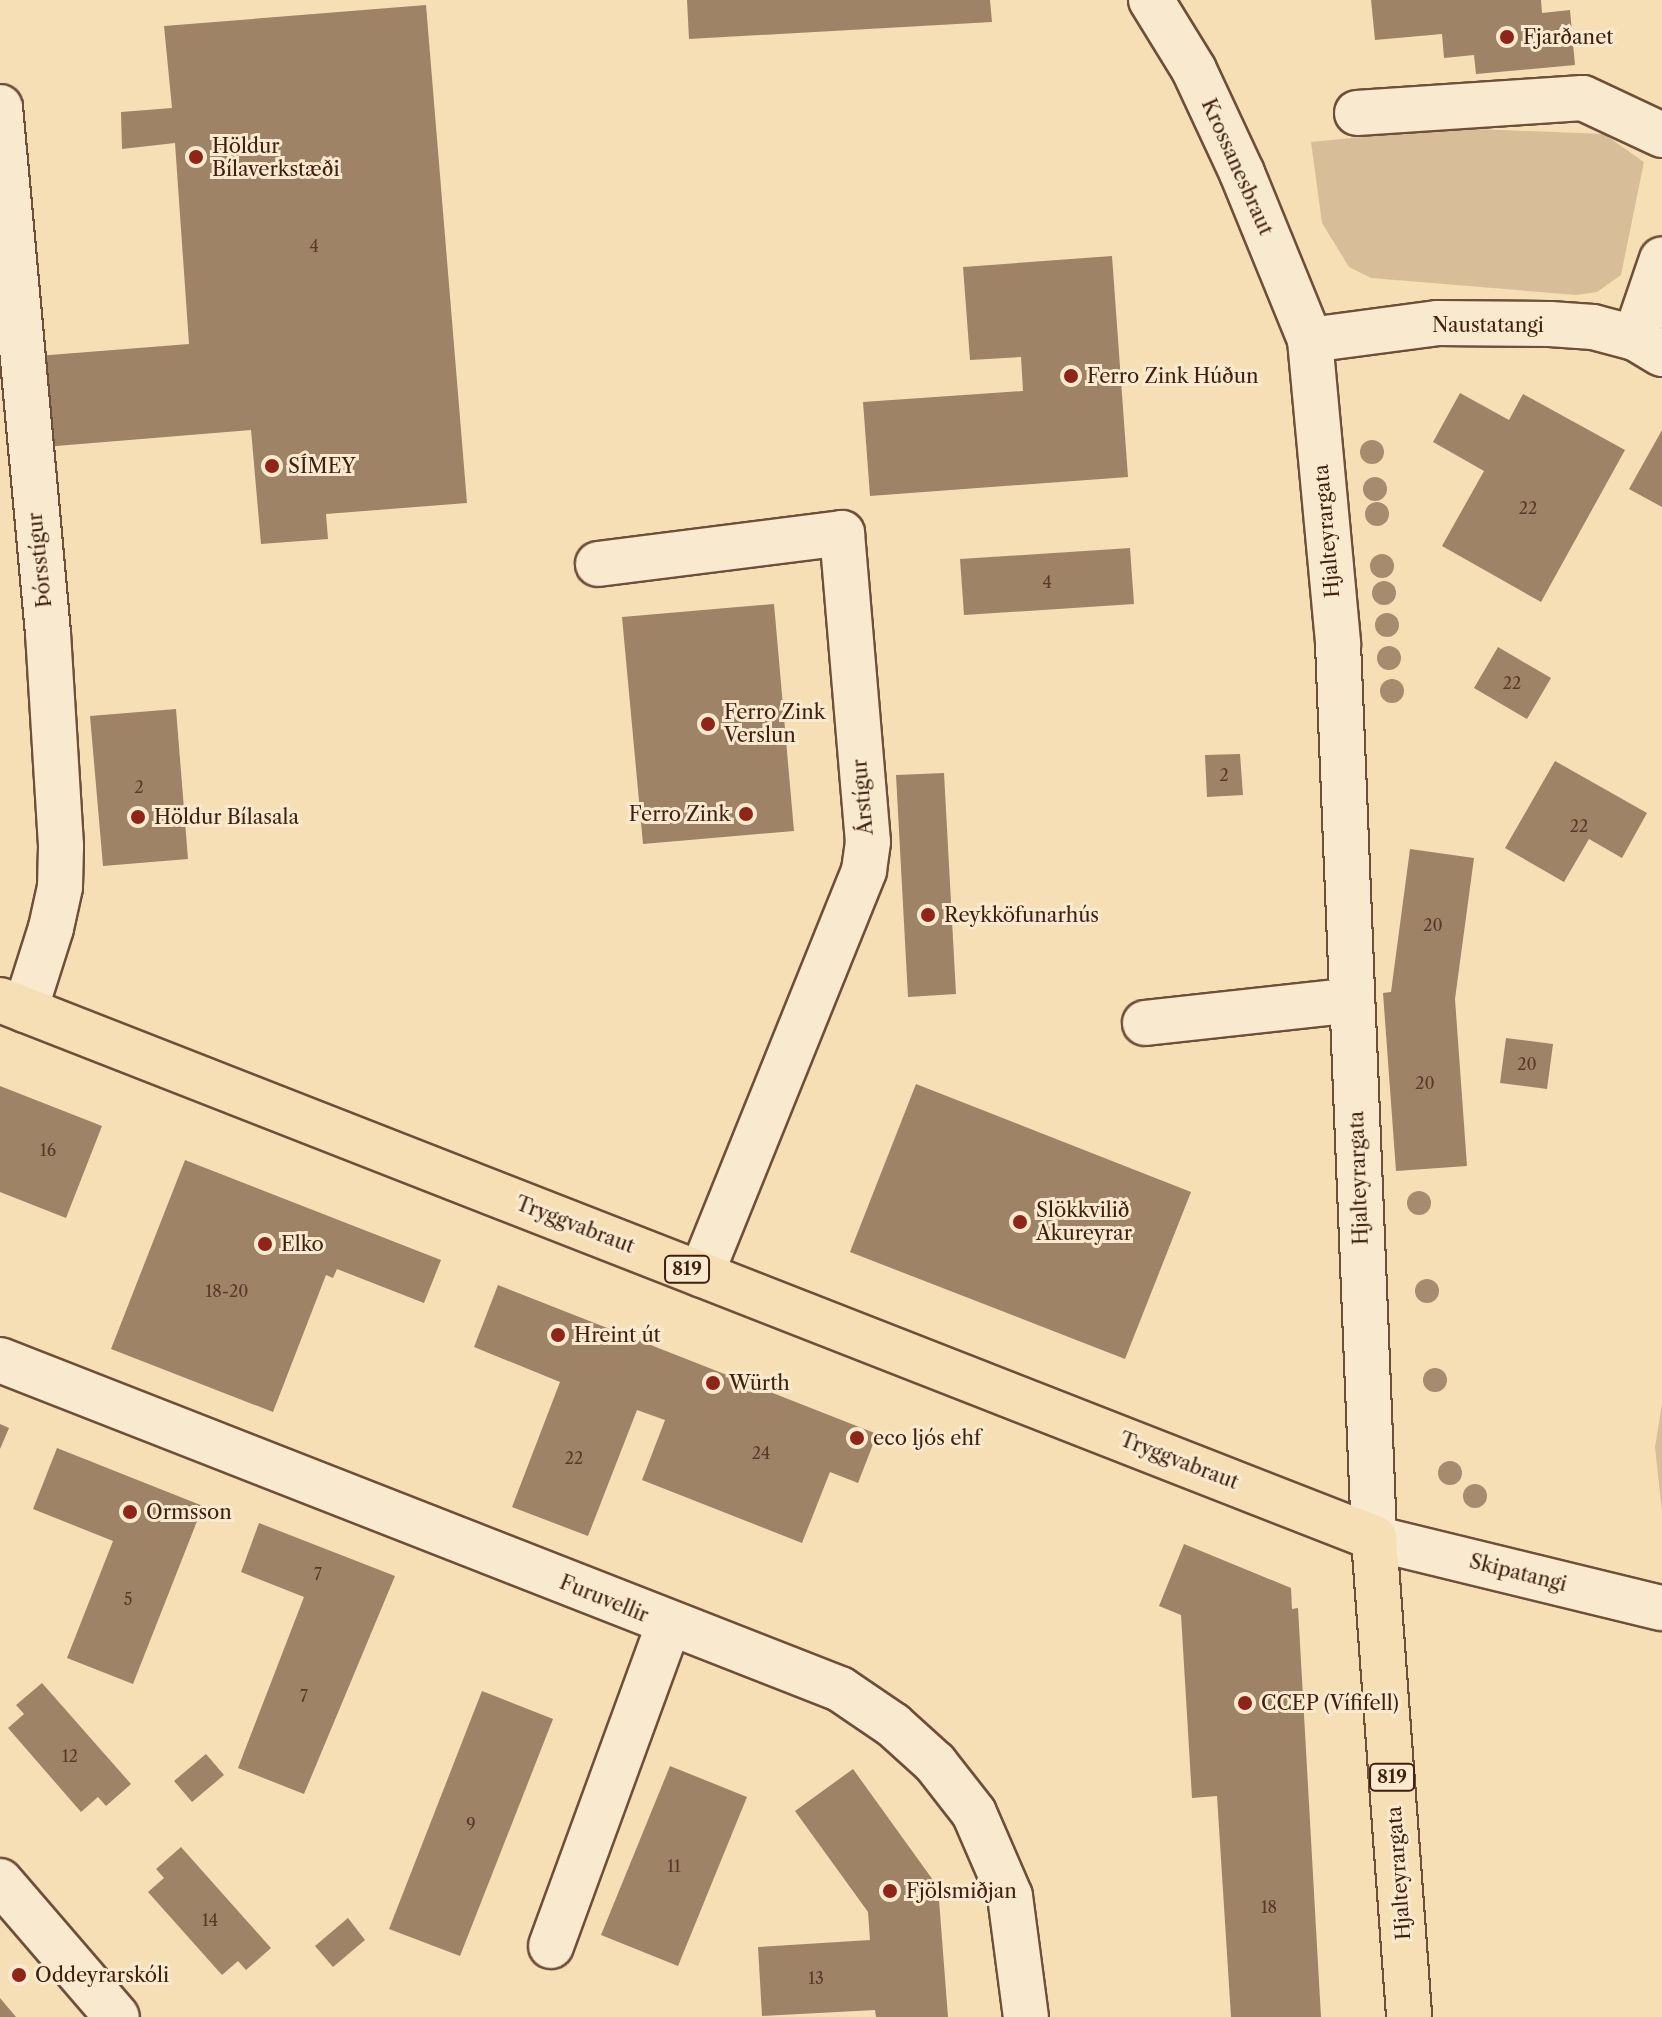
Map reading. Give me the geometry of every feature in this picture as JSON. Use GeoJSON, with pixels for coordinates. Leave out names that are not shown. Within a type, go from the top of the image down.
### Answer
{"type":"FeatureCollection","features":[{"type":"Feature","properties":{"kind":"main road","name":"Tryggvabraut"},"geometry":{"type":"LineString","coordinates":[[13,1005],[1374,1538]]}},
{"type":"Feature","properties":{"kind":"main road","name":"Hjalteyrargata"},"geometry":{"type":"LineString","coordinates":[[1374,1538],[1409,2017]]}},
{"type":"Feature","properties":{"kind":"street","name":"Krossanesbraut"},"geometry":{"type":"LineString","coordinates":[[1151,0],[1194,70],[1242,173],[1310,340]]}},
{"type":"Feature","properties":{"kind":"street"},"geometry":{"type":"LineString","coordinates":[[1357,113],[1583,98],[1662,135]]}},
{"type":"Feature","properties":{"kind":"street","name":"Þórsstígur"},"geometry":{"type":"LineString","coordinates":[[0,107],[48,633],[61,846],[60,887],[51,928],[13,1005]]}},
{"type":"Feature","properties":{"kind":"street"},"geometry":{"type":"LineString","coordinates":[[1648,346],[1662,259]]}},
{"type":"Feature","properties":{"kind":"street","name":"Naustatangi"},"geometry":{"type":"LineString","coordinates":[[1310,340],[1437,323],[1593,327],[1648,346]]}},
{"type":"Feature","properties":{"kind":"street","name":"Hjalteyrargata"},"geometry":{"type":"LineString","coordinates":[[1310,340],[1338,644],[1374,1538]]}},
{"type":"Feature","properties":{"kind":"street","name":"Árstígur"},"geometry":{"type":"LineString","coordinates":[[598,564],[842,533],[868,842],[864,871],[701,1274]]}},
{"type":"Feature","properties":{"kind":"street"},"geometry":{"type":"LineString","coordinates":[[1145,1023],[1352,1000]]}},
{"type":"Feature","properties":{"kind":"street","name":"Furuvellir"},"geometry":{"type":"LineString","coordinates":[[0,1360],[840,1689],[893,1725],[935,1763],[974,1813],[1005,1883],[1026,2017]]}},
{"type":"Feature","properties":{"kind":"street","name":"Skipatangi"},"geometry":{"type":"LineString","coordinates":[[1374,1538],[1662,1608]]}},
{"type":"Feature","properties":{"kind":"street"},"geometry":{"type":"LineString","coordinates":[[551,1946],[669,1624]]}},
{"type":"Feature","properties":{"kind":"street"},"geometry":{"type":"LineString","coordinates":[[0,1881],[117,2017]]}},
{"type":"Feature","properties":{"kind":"shaded area"},"geometry":{"type":"Polygon","coordinates":[[[1451,128],[1604,134],[1644,162],[1621,275],[1597,292],[1576,295],[1371,278],[1349,267],[1322,223],[1311,142],[1451,128]]]}},
{"type":"Feature","properties":{"kind":"shaded area"},"geometry":{"type":"Polygon","coordinates":[[[1662,1404],[1662,1512],[1655,1447],[1662,1404]]]}},
{"type":"Feature","properties":{"kind":"building"},"geometry":{"type":"Polygon","coordinates":[[[687,0],[990,0],[992,22],[689,39],[687,0]]]}},
{"type":"Feature","properties":{"kind":"building","name":"Fjarðanet"},"geometry":{"type":"Polygon","coordinates":[[[1371,0],[1541,0],[1542,13],[1570,10],[1575,65],[1476,74],[1474,55],[1444,58],[1442,34],[1375,40],[1371,0]]]}},
{"type":"Feature","properties":{"kind":"building"},"geometry":{"type":"Polygon","coordinates":[[[426,5],[467,503],[326,514],[328,539],[261,544],[251,430],[44,447],[37,356],[189,344],[175,143],[122,149],[121,112],[172,108],[164,26],[426,5]]]}},
{"type":"Feature","properties":{"kind":"building","name":"Ferro Zink Húðun"},"geometry":{"type":"Polygon","coordinates":[[[1112,256],[1128,477],[870,496],[863,402],[1023,391],[1021,357],[970,360],[963,267],[1112,256]]]}},
{"type":"Feature","properties":{"kind":"building"},"geometry":{"type":"Polygon","coordinates":[[[1460,393],[1509,420],[1523,394],[1625,450],[1541,602],[1442,546],[1484,471],[1433,442],[1460,393]]]}},
{"type":"Feature","properties":{"kind":"building"},"geometry":{"type":"Polygon","coordinates":[[[1662,430],[1662,507],[1629,489],[1662,430]]]}},
{"type":"Feature","properties":{"kind":"building"},"geometry":{"type":"Polygon","coordinates":[[[1130,548],[1134,604],[964,615],[960,559],[1130,548]]]}},
{"type":"Feature","properties":{"kind":"building","name":"Ferro Zink Verslun"},"geometry":{"type":"Polygon","coordinates":[[[774,604],[794,831],[643,844],[622,617],[774,604]]]}},
{"type":"Feature","properties":{"kind":"building"},"geometry":{"type":"Polygon","coordinates":[[[1498,647],[1551,678],[1527,719],[1474,688],[1498,647]]]}},
{"type":"Feature","properties":{"kind":"building"},"geometry":{"type":"Polygon","coordinates":[[[176,709],[188,859],[103,866],[90,716],[176,709]]]}},
{"type":"Feature","properties":{"kind":"building"},"geometry":{"type":"Polygon","coordinates":[[[1240,754],[1243,795],[1207,797],[1205,755],[1240,754]]]}},
{"type":"Feature","properties":{"kind":"building"},"geometry":{"type":"Polygon","coordinates":[[[1555,761],[1647,813],[1622,858],[1589,839],[1564,882],[1505,848],[1555,761]]]}},
{"type":"Feature","properties":{"kind":"building","name":"Reykköfunarhús"},"geometry":{"type":"Polygon","coordinates":[[[944,773],[956,994],[908,997],[896,775],[944,773]]]}},
{"type":"Feature","properties":{"kind":"building"},"geometry":{"type":"Polygon","coordinates":[[[1410,849],[1474,858],[1455,999],[1467,1166],[1396,1171],[1383,993],[1391,992],[1410,849]]]}},
{"type":"Feature","properties":{"kind":"building"},"geometry":{"type":"Polygon","coordinates":[[[1506,1038],[1553,1044],[1547,1089],[1500,1083],[1506,1038]]]}},
{"type":"Feature","properties":{"kind":"building","name":"Slökkvilið Akureyrar"},"geometry":{"type":"Polygon","coordinates":[[[916,1084],[1191,1192],[1125,1359],[850,1252],[916,1084]]]}},
{"type":"Feature","properties":{"kind":"building"},"geometry":{"type":"Polygon","coordinates":[[[0,1086],[102,1126],[66,1218],[0,1192],[0,1086]]]}},
{"type":"Feature","properties":{"kind":"building"},"geometry":{"type":"Polygon","coordinates":[[[185,1160],[441,1260],[424,1303],[337,1269],[333,1278],[326,1275],[273,1412],[111,1349],[185,1160]]]}},
{"type":"Feature","properties":{"kind":"building"},"geometry":{"type":"Polygon","coordinates":[[[498,1285],[877,1434],[858,1483],[830,1472],[802,1543],[642,1480],[665,1420],[637,1410],[588,1536],[512,1507],[560,1382],[474,1347],[498,1285]]]}},
{"type":"Feature","properties":{"kind":"building"},"geometry":{"type":"Polygon","coordinates":[[[0,1424],[9,1428],[0,1449],[0,1424]]]}},
{"type":"Feature","properties":{"kind":"building"},"geometry":{"type":"Polygon","coordinates":[[[57,1448],[203,1506],[133,1684],[67,1658],[113,1541],[33,1509],[57,1448]]]}},
{"type":"Feature","properties":{"kind":"building"},"geometry":{"type":"Polygon","coordinates":[[[259,1523],[395,1576],[304,1794],[238,1768],[304,1597],[241,1572],[259,1523]]]}},
{"type":"Feature","properties":{"kind":"building"},"geometry":{"type":"Polygon","coordinates":[[[1184,1544],[1291,1588],[1292,1609],[1298,1608],[1321,2017],[1231,2017],[1217,1796],[1192,1798],[1181,1615],[1159,1606],[1184,1544]]]}},
{"type":"Feature","properties":{"kind":"building"},"geometry":{"type":"Polygon","coordinates":[[[42,1683],[131,1784],[106,1806],[98,1797],[81,1812],[8,1728],[24,1714],[16,1705],[42,1683]]]}},
{"type":"Feature","properties":{"kind":"building"},"geometry":{"type":"Polygon","coordinates":[[[482,1691],[553,1719],[460,1956],[389,1929],[482,1691]]]}},
{"type":"Feature","properties":{"kind":"building"},"geometry":{"type":"Polygon","coordinates":[[[206,1754],[224,1775],[192,1802],[174,1781],[206,1754]]]}},
{"type":"Feature","properties":{"kind":"building"},"geometry":{"type":"Polygon","coordinates":[[[670,1766],[747,1797],[678,1966],[601,1935],[670,1766]]]}},
{"type":"Feature","properties":{"kind":"building"},"geometry":{"type":"Polygon","coordinates":[[[853,1769],[938,1887],[948,2017],[876,2017],[875,2010],[762,2016],[758,1947],[870,1940],[868,1912],[795,1811],[853,1769]]]}},
{"type":"Feature","properties":{"kind":"building"},"geometry":{"type":"Polygon","coordinates":[[[181,1847],[271,1948],[246,1970],[238,1961],[222,1975],[148,1892],[164,1878],[156,1869],[181,1847]]]}},
{"type":"Feature","properties":{"kind":"building"},"geometry":{"type":"Polygon","coordinates":[[[348,1918],[365,1940],[333,1967],[315,1946],[348,1918]]]}},
{"type":"Feature","properties":{"kind":"building"},"geometry":{"type":"Polygon","coordinates":[[[0,1998],[16,2017],[0,2017],[0,1998]]]}},
{"type":"Feature","properties":{"kind":"place","name":"Fjarðanet"},"geometry":{"type":"Point","coordinates":[1507,37]}},
{"type":"Feature","properties":{"kind":"place","name":"Höldur Bílaverkstæði"},"geometry":{"type":"Point","coordinates":[196,157]}},
{"type":"Feature","properties":{"kind":"place","name":"Ferro Zink Húðun"},"geometry":{"type":"Point","coordinates":[1071,376]}},
{"type":"Feature","properties":{"kind":"place","name":"SÍMEY"},"geometry":{"type":"Point","coordinates":[272,466]}},
{"type":"Feature","properties":{"kind":"place","name":"Ferro Zink Verslun"},"geometry":{"type":"Point","coordinates":[708,724]}},
{"type":"Feature","properties":{"kind":"place","name":"Ferro Zink"},"geometry":{"type":"Point","coordinates":[746,814]}},
{"type":"Feature","properties":{"kind":"place","name":"Höldur Bílasala"},"geometry":{"type":"Point","coordinates":[138,817]}},
{"type":"Feature","properties":{"kind":"place","name":"Reykköfunarhús"},"geometry":{"type":"Point","coordinates":[928,915]}},
{"type":"Feature","properties":{"kind":"place","name":"Slökkvilið Akureyrar"},"geometry":{"type":"Point","coordinates":[1020,1222]}},
{"type":"Feature","properties":{"kind":"place","name":"Elko"},"geometry":{"type":"Point","coordinates":[265,1244]}},
{"type":"Feature","properties":{"kind":"place","name":"Hreint út"},"geometry":{"type":"Point","coordinates":[558,1335]}},
{"type":"Feature","properties":{"kind":"place","name":"Würth"},"geometry":{"type":"Point","coordinates":[713,1383]}},
{"type":"Feature","properties":{"kind":"place","name":"eco ljós ehf"},"geometry":{"type":"Point","coordinates":[857,1438]}},
{"type":"Feature","properties":{"kind":"place","name":"Ormsson"},"geometry":{"type":"Point","coordinates":[130,1512]}},
{"type":"Feature","properties":{"kind":"place","name":"CCEP (Vífifell)"},"geometry":{"type":"Point","coordinates":[1245,1703]}},
{"type":"Feature","properties":{"kind":"place","name":"Fjölsmiðjan"},"geometry":{"type":"Point","coordinates":[890,1891]}},
{"type":"Feature","properties":{"kind":"place","name":"Oddeyrarskóli"},"geometry":{"type":"Point","coordinates":[19,1975]}}]}
